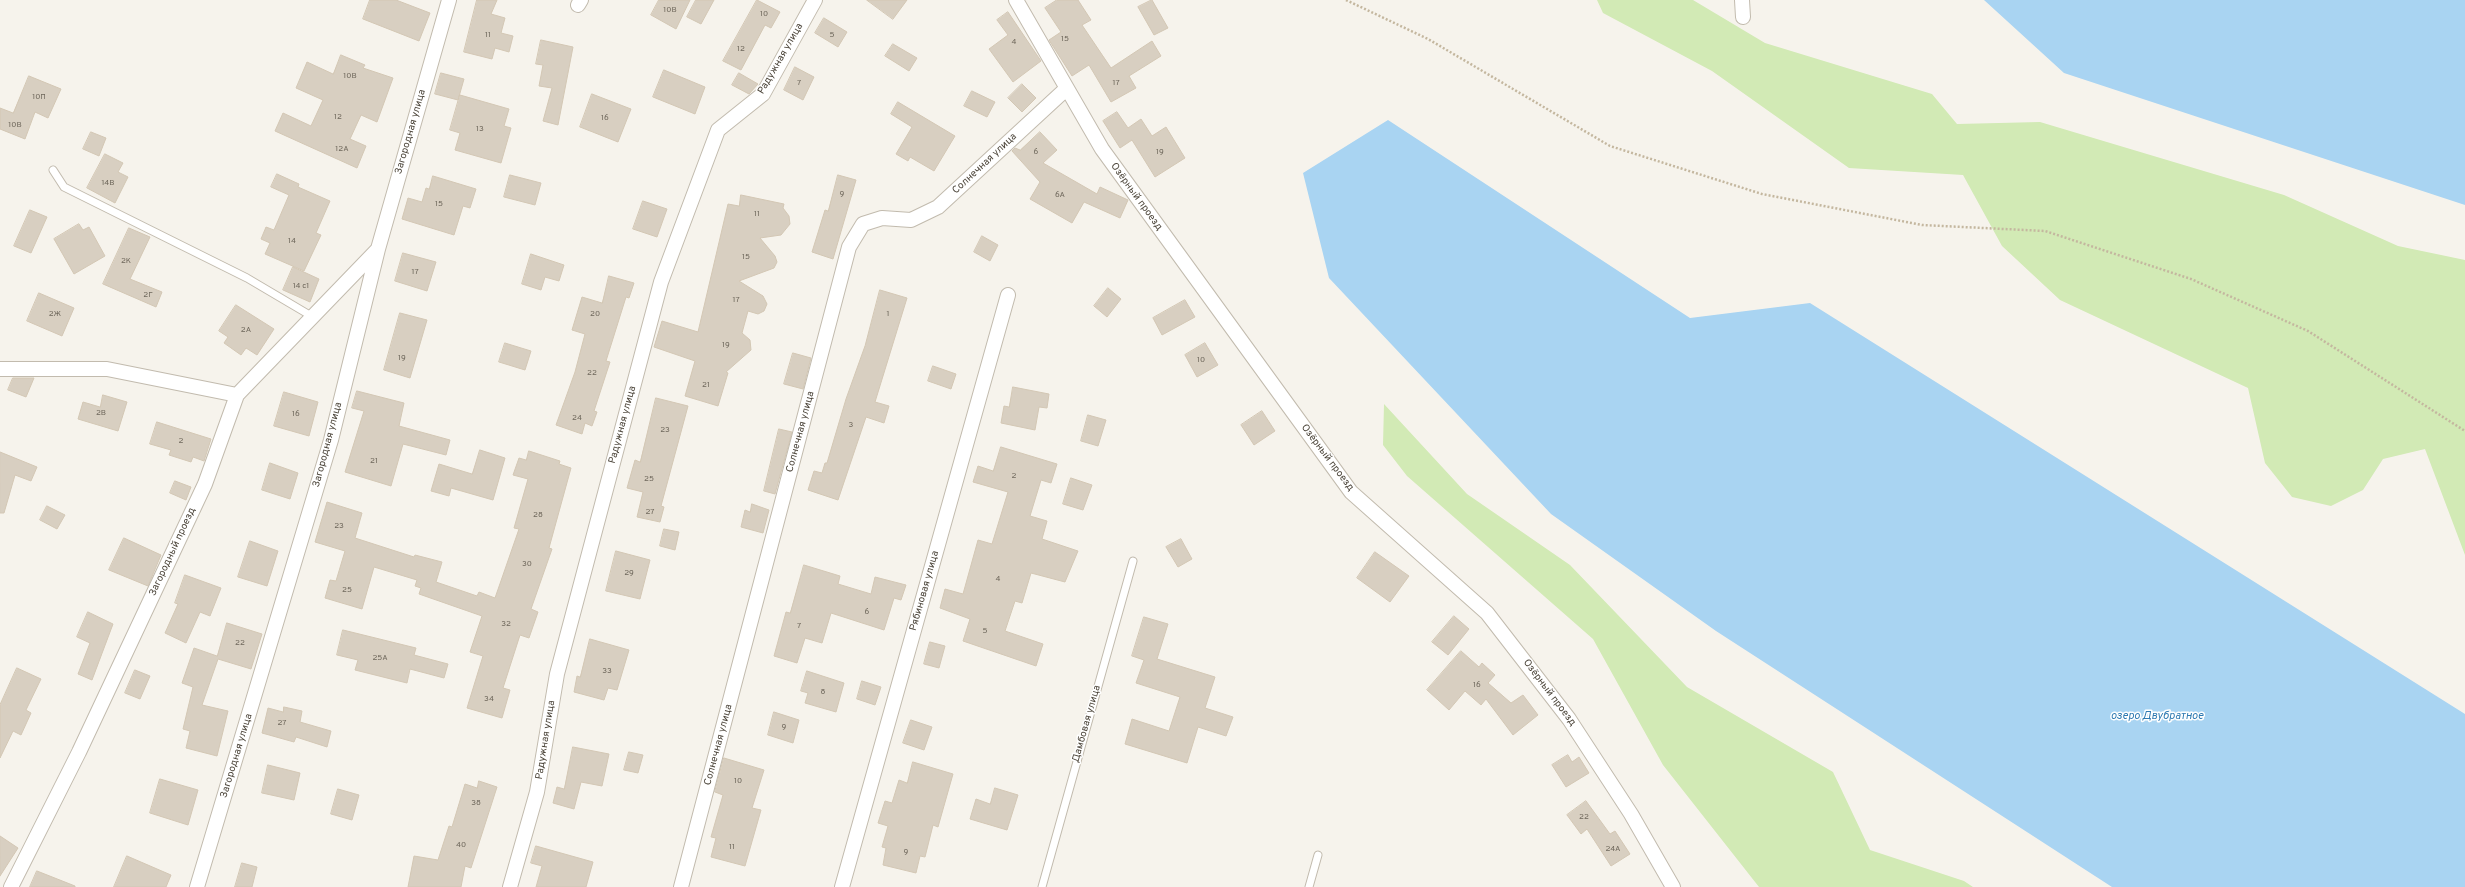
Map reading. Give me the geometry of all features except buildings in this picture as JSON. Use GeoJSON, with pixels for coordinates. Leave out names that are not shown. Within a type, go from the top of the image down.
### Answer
{"type":"FeatureCollection","features":[{"type":"Feature","properties":{"kind":"street","name":"Загородная улица"},"geometry":{"type":"LineString","coordinates":[[197,887],[331,440],[378,249],[449,0]]}},
{"type":"Feature","properties":{"kind":"street","name":"Радужная улица"},"geometry":{"type":"LineString","coordinates":[[510,887],[537,792],[557,674],[661,282],[718,130],[763,94],[815,0]]}},
{"type":"Feature","properties":{"kind":"street","name":"Озёрный проезд"},"geometry":{"type":"LineString","coordinates":[[1016,0],[1066,89],[1106,155],[1352,492],[1487,613],[1569,719],[1631,814],[1673,887]]}},
{"type":"Feature","properties":{"kind":"street"},"geometry":{"type":"LineString","coordinates":[[1742,0],[1743,17]]}},
{"type":"Feature","properties":{"kind":"street","name":"Солнечная улица"},"geometry":{"type":"LineString","coordinates":[[681,887],[849,247],[863,224],[882,218],[911,220],[938,207],[1066,89]]}},
{"type":"Feature","properties":{"kind":"street","name":"Загородный проезд"},"geometry":{"type":"LineString","coordinates":[[11,887],[79,752],[205,484],[237,395],[378,249]]}},
{"type":"Feature","properties":{"kind":"street","name":"Рябиновая улица"},"geometry":{"type":"LineString","coordinates":[[842,887],[1008,295]]}},
{"type":"Feature","properties":{"kind":"street"},"geometry":{"type":"LineString","coordinates":[[0,369],[107,369],[237,395]]}},
{"type":"Feature","properties":{"kind":"lane"},"geometry":{"type":"LineString","coordinates":[[53,170],[64,187],[247,278],[313,317]]}},
{"type":"Feature","properties":{"kind":"lane","name":"Дамбовая улица"},"geometry":{"type":"LineString","coordinates":[[1042,887],[1133,561]]}},
{"type":"Feature","properties":{"kind":"lane"},"geometry":{"type":"LineString","coordinates":[[1309,887],[1318,856]]}},
{"type":"Feature","properties":{"kind":"path"},"geometry":{"type":"LineString","coordinates":[[1346,0],[1428,39],[1610,146],[1762,194],[1922,225],[2045,231],[2191,279],[2308,331],[2465,431]]}},
{"type":"Feature","properties":{"kind":"green space"},"geometry":{"type":"Polygon","coordinates":[[[1597,0],[1693,0],[1765,43],[1932,94],[1957,124],[2040,122],[2284,195],[2398,246],[2465,260],[2465,555],[2425,449],[2383,459],[2363,490],[2331,506],[2292,497],[2265,463],[2248,388],[2060,300],[2002,246],[1963,175],[1849,168],[1712,71],[1603,13],[1597,0]]]}},
{"type":"Feature","properties":{"kind":"green space"},"geometry":{"type":"Polygon","coordinates":[[[1384,404],[1467,494],[1570,565],[1687,687],[1833,772],[1870,850],[1964,881],[1973,887],[1759,887],[1663,765],[1593,639],[1407,476],[1383,445],[1384,404]]]}},
{"type":"Feature","properties":{"kind":"water"},"geometry":{"type":"Polygon","coordinates":[[[1984,0],[2465,0],[2465,205],[2064,73],[1984,0]]]}},
{"type":"Feature","properties":{"kind":"water","name":"озеро Двубратное"},"geometry":{"type":"Polygon","coordinates":[[[1388,120],[1690,318],[1810,303],[2465,714],[2465,887],[2112,887],[1716,631],[1551,514],[1329,278],[1303,173],[1388,120]]]}}]}
